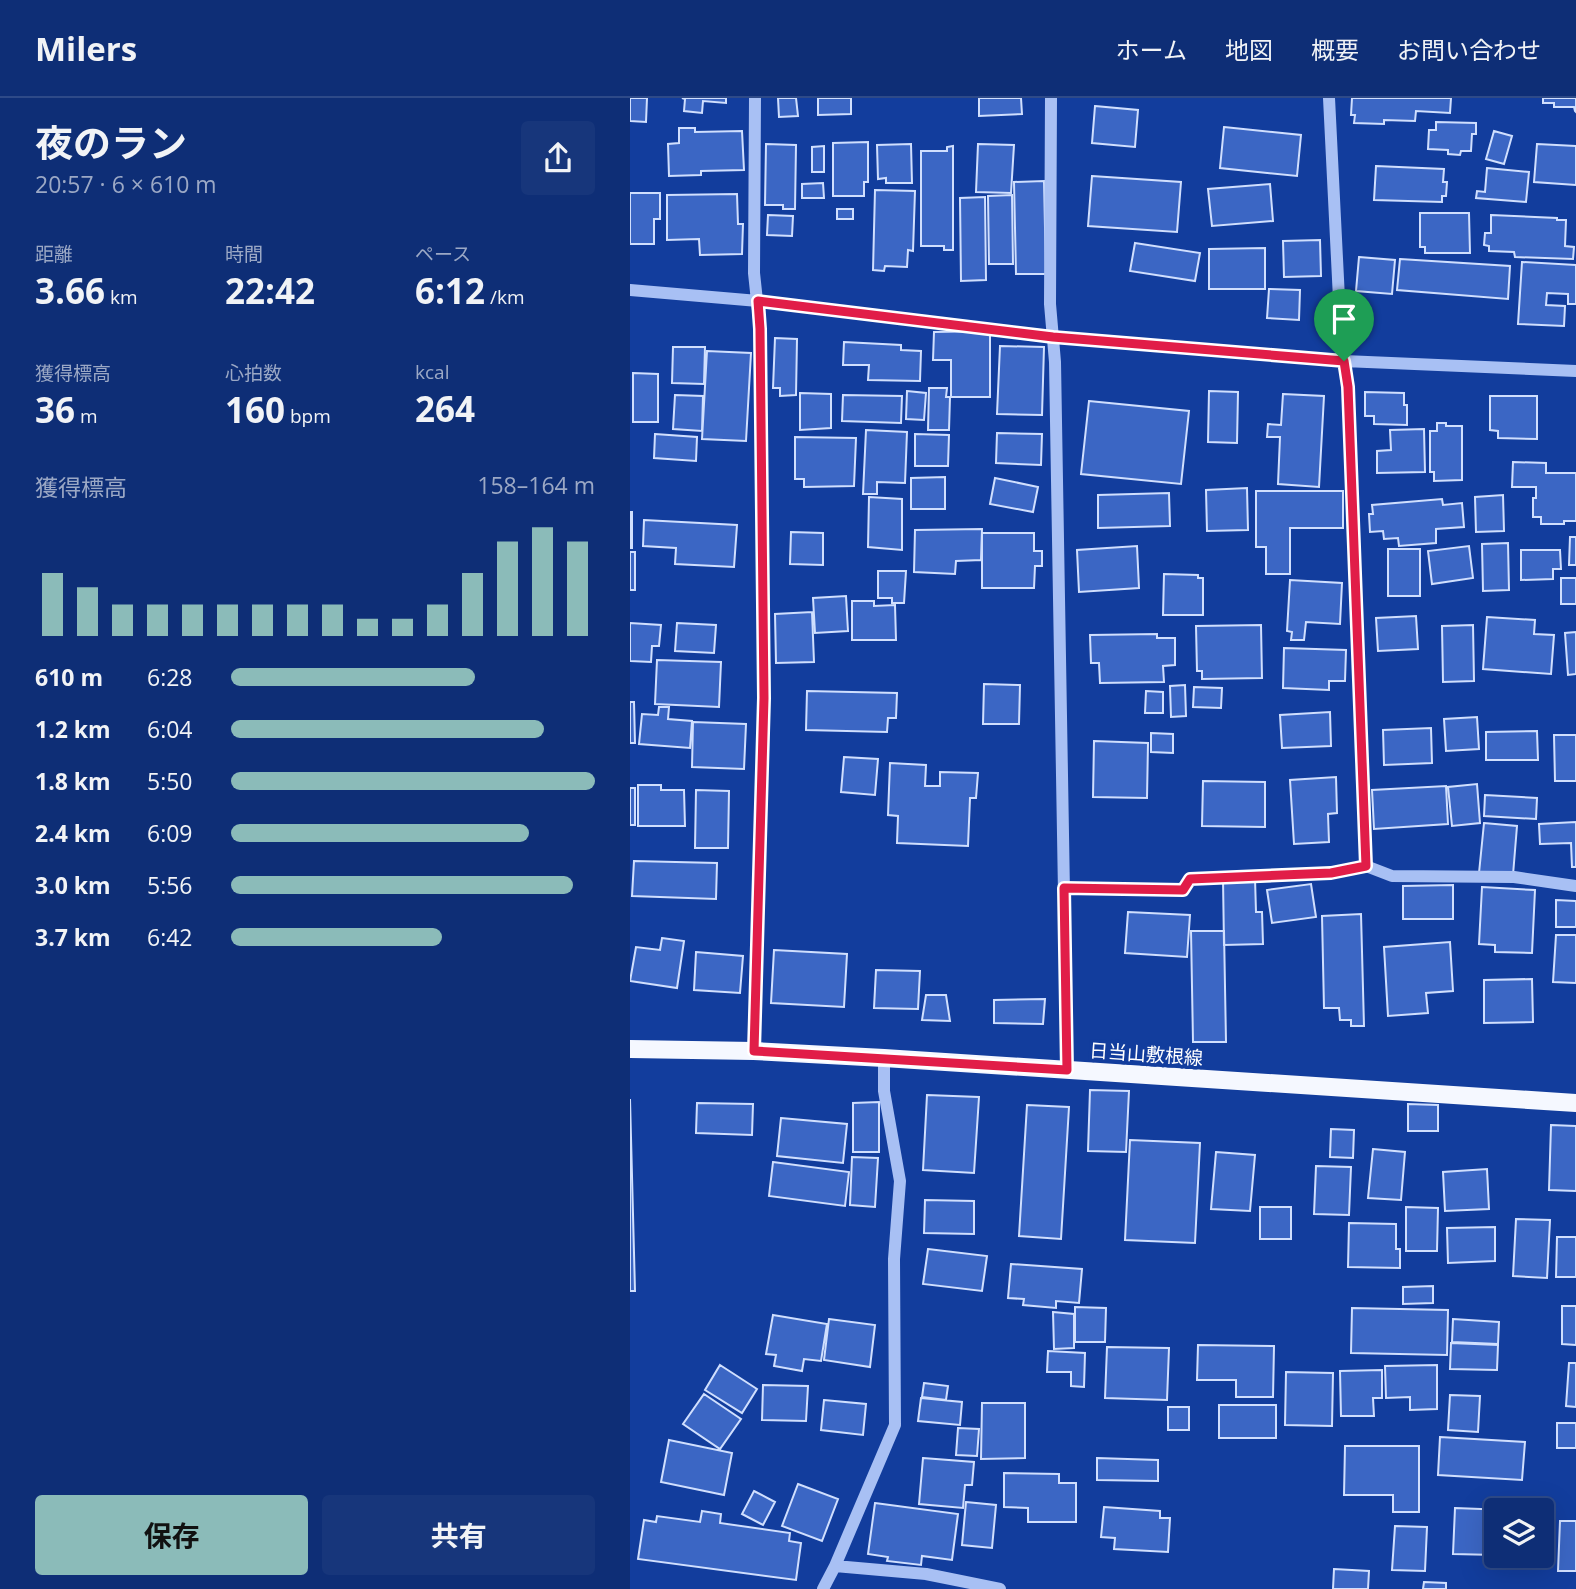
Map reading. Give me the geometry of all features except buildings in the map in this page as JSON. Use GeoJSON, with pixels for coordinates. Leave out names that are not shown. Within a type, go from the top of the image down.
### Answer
{"type":"FeatureCollection","features":[{"type":"Feature","properties":{"kind":"main road","name":"日当山敷根線"},"geometry":{"type":"LineString","coordinates":[[630,1049],[754,1051],[884,1058],[1576,1103]]}},
{"type":"Feature","properties":{"kind":"street"},"geometry":{"type":"LineString","coordinates":[[754,1051],[764,698],[760,329],[754,273],[755,98]]}},
{"type":"Feature","properties":{"kind":"street"},"geometry":{"type":"LineString","coordinates":[[1051,98],[1049,304],[1055,362],[1067,1070]]}},
{"type":"Feature","properties":{"kind":"street"},"geometry":{"type":"LineString","coordinates":[[1329,98],[1340,339],[1348,387],[1366,866]]}},
{"type":"Feature","properties":{"kind":"street"},"geometry":{"type":"LineString","coordinates":[[630,290],[758,301],[1053,337],[1344,361],[1576,372]]}},
{"type":"Feature","properties":{"kind":"street"},"geometry":{"type":"LineString","coordinates":[[1064,888],[1183,890],[1190,879],[1331,873],[1366,866],[1392,876],[1514,877],[1576,886]]}},
{"type":"Feature","properties":{"kind":"street"},"geometry":{"type":"LineString","coordinates":[[823,1589],[895,1425],[894,1259],[900,1181],[884,1091],[884,1058]]}},
{"type":"Feature","properties":{"kind":"street"},"geometry":{"type":"LineString","coordinates":[[835,1566],[926,1574],[997,1589]]}},
{"type":"Feature","properties":{"kind":"route"},"geometry":{"type":"LineString","coordinates":[[758,301],[1053,337],[1344,361],[1348,387],[1366,866],[1331,873],[1190,879],[1183,890],[1064,888],[1067,1070],[754,1051],[764,698],[758,301]]}}]}
